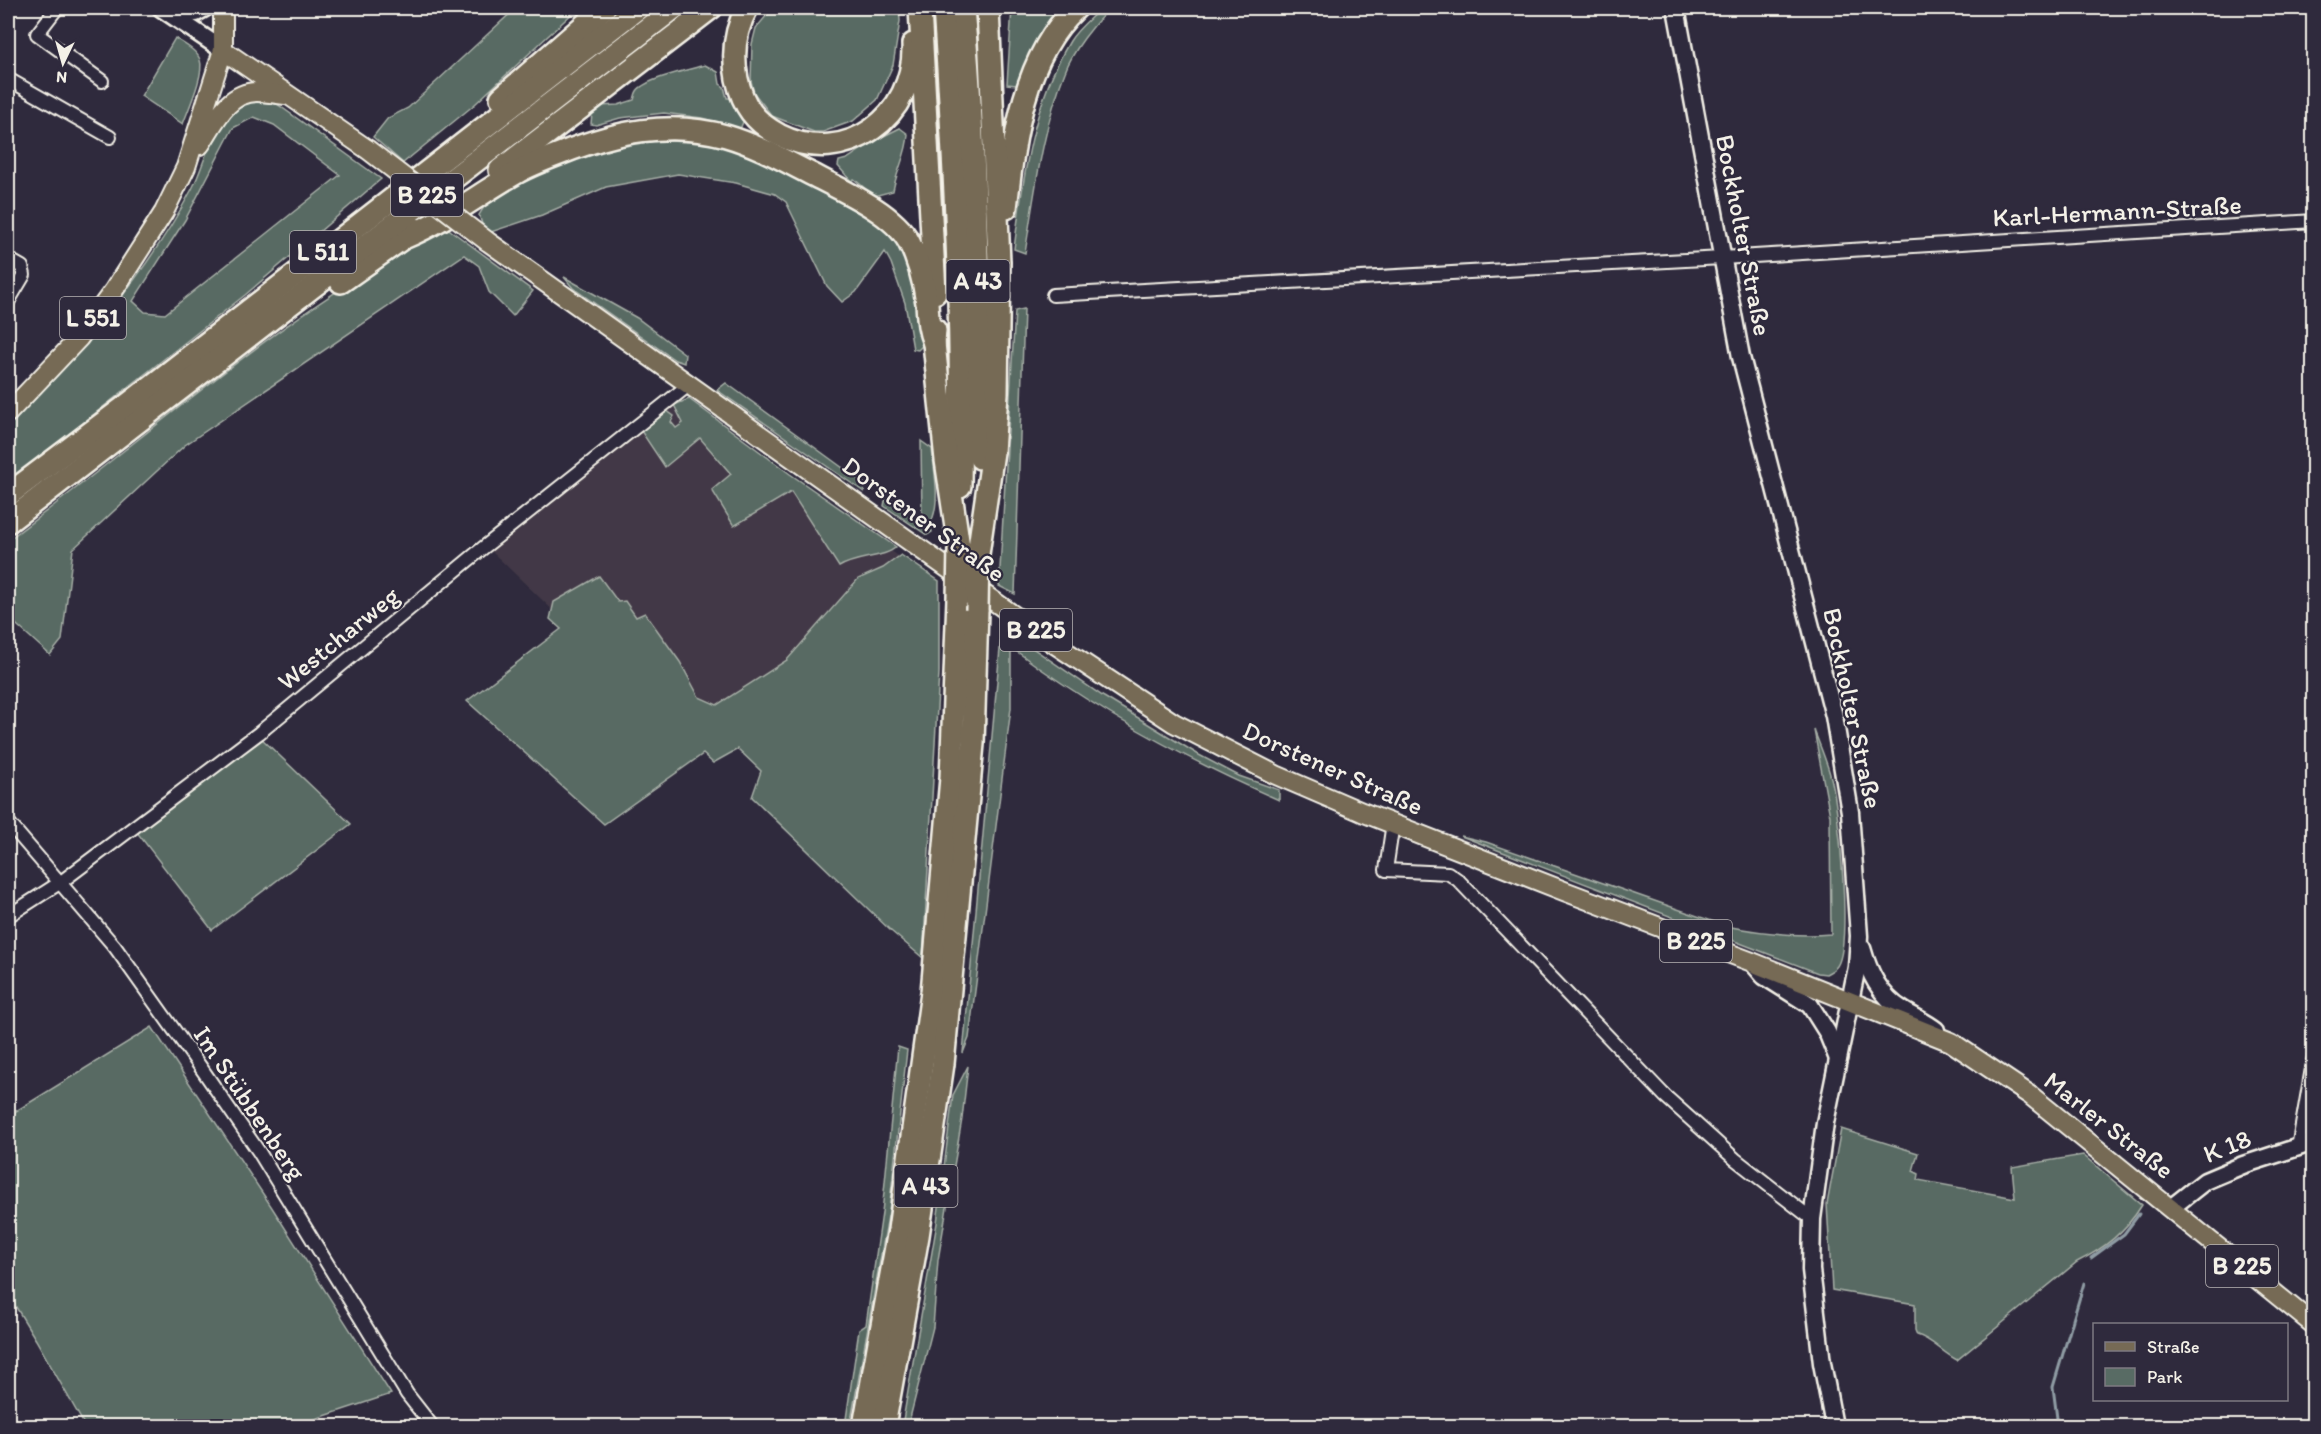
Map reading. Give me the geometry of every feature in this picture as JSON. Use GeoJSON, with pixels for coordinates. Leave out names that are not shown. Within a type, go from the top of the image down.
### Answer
{"type":"FeatureCollection","features":[{"type":"Feature","properties":{"kind":"highway"},"geometry":{"type":"LineString","coordinates":[[424,173],[467,128],[604,8]]}},
{"type":"Feature","properties":{"kind":"highway","name":"L 511"},"geometry":{"type":"LineString","coordinates":[[8,495],[638,8]]}},
{"type":"Feature","properties":{"kind":"highway","name":"L 511"},"geometry":{"type":"LineString","coordinates":[[8,522],[674,8]]}},
{"type":"Feature","properties":{"kind":"highway"},"geometry":{"type":"LineString","coordinates":[[253,334],[314,301],[492,177],[711,8]]}},
{"type":"Feature","properties":{"kind":"highway"},"geometry":{"type":"LineString","coordinates":[[747,8],[741,18],[734,60],[746,104],[761,125],[792,141],[829,147],[855,140],[874,129],[890,114],[905,89],[914,58],[912,8]]}},
{"type":"Feature","properties":{"kind":"highway"},"geometry":{"type":"LineString","coordinates":[[920,8],[934,260],[934,343],[945,460],[968,551]]}},
{"type":"Feature","properties":{"kind":"highway","name":"A 43"},"geometry":{"type":"LineString","coordinates":[[884,1426],[914,1259],[943,1064],[973,744],[977,610],[968,551],[958,239],[944,8]]}},
{"type":"Feature","properties":{"kind":"highway","name":"A 43"},"geometry":{"type":"LineString","coordinates":[[864,1426],[899,1230],[932,992],[951,778],[958,598],[968,551],[980,372],[970,86],[963,8]]}},
{"type":"Feature","properties":{"kind":"highway"},"geometry":{"type":"LineString","coordinates":[[968,551],[993,452],[997,393],[999,262],[988,8]]}},
{"type":"Feature","properties":{"kind":"highway"},"geometry":{"type":"LineString","coordinates":[[999,262],[1013,154],[1024,100],[1046,43],[1062,21],[1076,8]]}},
{"type":"Feature","properties":{"kind":"highway"},"geometry":{"type":"LineString","coordinates":[[406,237],[428,228],[517,172],[584,144],[638,130],[667,128],[724,135],[777,156],[863,201],[884,215],[908,240],[921,269],[927,302],[928,329],[934,343]]}},
{"type":"Feature","properties":{"kind":"main road"},"geometry":{"type":"LineString","coordinates":[[223,50],[224,8]]}},
{"type":"Feature","properties":{"kind":"main road","name":"Dorstener Straße"},"geometry":{"type":"LineString","coordinates":[[223,50],[367,149],[487,241],[1050,641],[1174,723],[1276,775],[1362,812],[1850,1000]]}},
{"type":"Feature","properties":{"kind":"main road","name":"L 551"},"geometry":{"type":"LineString","coordinates":[[8,413],[79,338],[114,290],[164,212],[186,167],[223,50]]}},
{"type":"Feature","properties":{"kind":"main road","name":"B 225"},"geometry":{"type":"LineString","coordinates":[[186,167],[219,115],[230,102],[239,96],[257,92],[290,96]]}},
{"type":"Feature","properties":{"kind":"main road","name":"Marler Straße"},"geometry":{"type":"LineString","coordinates":[[1850,1000],[1951,1042],[2030,1095],[2172,1207],[2313,1324]]}},
{"type":"Feature","properties":{"kind":"street"},"geometry":{"type":"LineString","coordinates":[[57,8],[37,34],[102,81]]}},
{"type":"Feature","properties":{"kind":"street","name":"Dorstener Straße"},"geometry":{"type":"LineString","coordinates":[[165,10],[196,13],[205,8]]}},
{"type":"Feature","properties":{"kind":"street","name":"Bockholter Straße"},"geometry":{"type":"LineString","coordinates":[[1676,8],[1741,357],[1834,716],[1850,812],[1859,936],[1857,967],[1825,1123],[1812,1219],[1811,1269],[1822,1363],[1833,1426]]}},
{"type":"Feature","properties":{"kind":"street","name":"Dorstener Straße"},"geometry":{"type":"LineString","coordinates":[[165,10],[223,50]]}},
{"type":"Feature","properties":{"kind":"street"},"geometry":{"type":"LineString","coordinates":[[8,79],[110,137]]}},
{"type":"Feature","properties":{"kind":"street","name":"Karl-Hermann-Straße"},"geometry":{"type":"LineString","coordinates":[[1053,295],[1722,258],[2313,221]]}},
{"type":"Feature","properties":{"kind":"street"},"geometry":{"type":"LineString","coordinates":[[8,259],[22,267],[24,275],[8,302]]}},
{"type":"Feature","properties":{"kind":"street","name":"Westcharweg"},"geometry":{"type":"LineString","coordinates":[[8,916],[61,882],[259,733],[483,548],[690,384]]}},
{"type":"Feature","properties":{"kind":"street","name":"Im Stübbenberg"},"geometry":{"type":"LineString","coordinates":[[8,822],[114,947],[246,1134],[407,1394],[432,1426]]}},
{"type":"Feature","properties":{"kind":"street"},"geometry":{"type":"LineString","coordinates":[[1393,823],[1386,870],[1448,873],[1458,880],[1665,1096],[1736,1159],[1812,1219]]}},
{"type":"Feature","properties":{"kind":"street"},"geometry":{"type":"LineString","coordinates":[[1859,936],[1868,967],[1880,990],[1901,1010],[1934,1028],[1951,1042]]}},
{"type":"Feature","properties":{"kind":"street"},"geometry":{"type":"LineString","coordinates":[[1752,962],[1764,976],[1810,1005],[1827,1032],[1838,1059]]}},
{"type":"Feature","properties":{"kind":"street"},"geometry":{"type":"LineString","coordinates":[[2306,1145],[2313,1057]]}},
{"type":"Feature","properties":{"kind":"street","name":"K 18"},"geometry":{"type":"LineString","coordinates":[[2172,1207],[2188,1192],[2205,1181],[2306,1145]]}},
{"type":"Feature","properties":{"kind":"shaded area"},"geometry":{"type":"Polygon","coordinates":[[[684,399],[924,575],[703,754],[488,548],[684,399]]]}},
{"type":"Feature","properties":{"kind":"green space"},"geometry":{"type":"Polygon","coordinates":[[[516,8],[578,8],[474,105],[403,163],[373,137],[388,118],[408,108],[516,8]]]}},
{"type":"Feature","properties":{"kind":"green space"},"geometry":{"type":"Polygon","coordinates":[[[773,8],[899,8],[900,21],[893,65],[877,100],[853,121],[823,132],[814,132],[772,116],[754,93],[751,81],[752,44],[756,28],[773,8]]]}},
{"type":"Feature","properties":{"kind":"green space"},"geometry":{"type":"Polygon","coordinates":[[[1012,8],[1064,8],[1016,85],[1007,84],[1012,8]]]}},
{"type":"Feature","properties":{"kind":"green space"},"geometry":{"type":"Polygon","coordinates":[[[1101,8],[1110,8],[1091,29],[1073,55],[1050,116],[1025,253],[1014,249],[1031,142],[1046,90],[1070,41],[1101,8]]]}},
{"type":"Feature","properties":{"kind":"green space"},"geometry":{"type":"Polygon","coordinates":[[[175,38],[196,53],[201,66],[198,82],[183,124],[141,96],[175,38]]]}},
{"type":"Feature","properties":{"kind":"green space"},"geometry":{"type":"Polygon","coordinates":[[[705,65],[718,72],[720,84],[724,87],[727,98],[734,98],[746,115],[740,129],[702,118],[664,113],[591,124],[592,113],[599,106],[618,105],[634,100],[637,91],[649,82],[705,65]]]}},
{"type":"Feature","properties":{"kind":"green space"},"geometry":{"type":"Polygon","coordinates":[[[254,101],[277,104],[381,179],[245,295],[8,482],[8,425],[84,343],[153,253],[192,189],[212,140],[226,115],[238,106],[254,101]],[[254,117],[233,128],[185,220],[133,301],[145,312],[165,314],[340,175],[274,125],[254,117]]]}},
{"type":"Feature","properties":{"kind":"green space"},"geometry":{"type":"Polygon","coordinates":[[[900,128],[908,134],[893,191],[874,196],[854,179],[851,181],[838,166],[839,161],[847,159],[874,141],[900,128]]]}},
{"type":"Feature","properties":{"kind":"green space"},"geometry":{"type":"Polygon","coordinates":[[[642,140],[693,142],[732,149],[819,188],[871,218],[899,246],[910,263],[917,290],[924,344],[918,350],[913,349],[905,303],[885,252],[856,292],[842,302],[827,286],[786,202],[775,194],[736,183],[678,174],[606,187],[542,215],[491,232],[482,224],[479,215],[490,197],[520,180],[605,147],[642,140]]]}},
{"type":"Feature","properties":{"kind":"green space"},"geometry":{"type":"Polygon","coordinates":[[[446,227],[533,291],[513,316],[489,292],[479,266],[464,255],[185,445],[73,549],[62,640],[50,655],[8,617],[8,540],[275,334],[387,260],[446,227]]]}},
{"type":"Feature","properties":{"kind":"green space"},"geometry":{"type":"Polygon","coordinates":[[[564,277],[637,318],[685,354],[684,363],[675,360],[573,288],[564,277]]]}},
{"type":"Feature","properties":{"kind":"green space"},"geometry":{"type":"Polygon","coordinates":[[[1024,309],[1015,594],[999,586],[1015,311],[1024,309]]]}},
{"type":"Feature","properties":{"kind":"green space"},"geometry":{"type":"Polygon","coordinates":[[[726,383],[865,484],[864,492],[717,390],[726,383]]]}},
{"type":"Feature","properties":{"kind":"green space"},"geometry":{"type":"Polygon","coordinates":[[[689,399],[790,474],[896,547],[891,551],[839,567],[791,492],[734,526],[712,490],[731,474],[700,438],[665,467],[641,431],[667,411],[674,416],[671,422],[676,428],[683,423],[674,405],[689,399]]]}},
{"type":"Feature","properties":{"kind":"green space"},"geometry":{"type":"Polygon","coordinates":[[[921,441],[932,449],[936,486],[936,505],[931,522],[923,519],[930,523],[932,532],[927,535],[884,506],[886,496],[922,518],[921,441]]]}},
{"type":"Feature","properties":{"kind":"green space"},"geometry":{"type":"Polygon","coordinates":[[[901,555],[939,581],[939,672],[923,958],[891,931],[752,797],[761,771],[738,749],[713,763],[703,754],[604,824],[467,701],[561,629],[550,619],[554,602],[599,576],[618,602],[625,601],[636,617],[645,613],[680,662],[699,697],[717,705],[787,660],[858,579],[883,568],[901,555]]]}},
{"type":"Feature","properties":{"kind":"green space"},"geometry":{"type":"Polygon","coordinates":[[[1002,627],[1104,697],[1199,755],[1239,776],[1279,790],[1279,800],[1143,733],[1078,694],[1016,651],[1011,650],[1011,708],[969,1038],[963,1053],[1002,627]]]}},
{"type":"Feature","properties":{"kind":"green space"},"geometry":{"type":"Polygon","coordinates":[[[1814,730],[1831,778],[1843,875],[1844,931],[1841,953],[1837,966],[1826,974],[1818,973],[1461,836],[1486,842],[1726,926],[1778,934],[1831,934],[1830,816],[1814,730]]]}},
{"type":"Feature","properties":{"kind":"green space"},"geometry":{"type":"Polygon","coordinates":[[[259,736],[351,824],[212,930],[136,831],[259,736]]]}},
{"type":"Feature","properties":{"kind":"green space"},"geometry":{"type":"Polygon","coordinates":[[[152,1027],[271,1206],[391,1394],[294,1426],[85,1426],[8,1294],[8,1116],[152,1027]]]}},
{"type":"Feature","properties":{"kind":"green space"},"geometry":{"type":"Polygon","coordinates":[[[898,1047],[907,1050],[889,1211],[850,1426],[845,1426],[859,1330],[866,1325],[882,1213],[898,1047]]]}},
{"type":"Feature","properties":{"kind":"green space"},"geometry":{"type":"Polygon","coordinates":[[[968,1066],[962,1119],[938,1260],[933,1327],[908,1426],[902,1426],[937,1223],[953,1095],[968,1066]]]}},
{"type":"Feature","properties":{"kind":"green space"},"geometry":{"type":"Polygon","coordinates":[[[1841,1129],[1918,1153],[1913,1171],[1919,1174],[1918,1180],[2015,1198],[2012,1167],[2083,1155],[2142,1205],[2114,1238],[2077,1262],[1957,1360],[1927,1339],[1917,1335],[1915,1304],[1832,1290],[1827,1204],[1841,1129]]]}},
{"type":"Feature","properties":{"kind":"waterway"},"geometry":{"type":"LineString","coordinates":[[2091,1258],[2124,1234],[2139,1214]]}},
{"type":"Feature","properties":{"kind":"waterway"},"geometry":{"type":"LineString","coordinates":[[2058,1426],[2053,1387],[2084,1283]]}}]}
